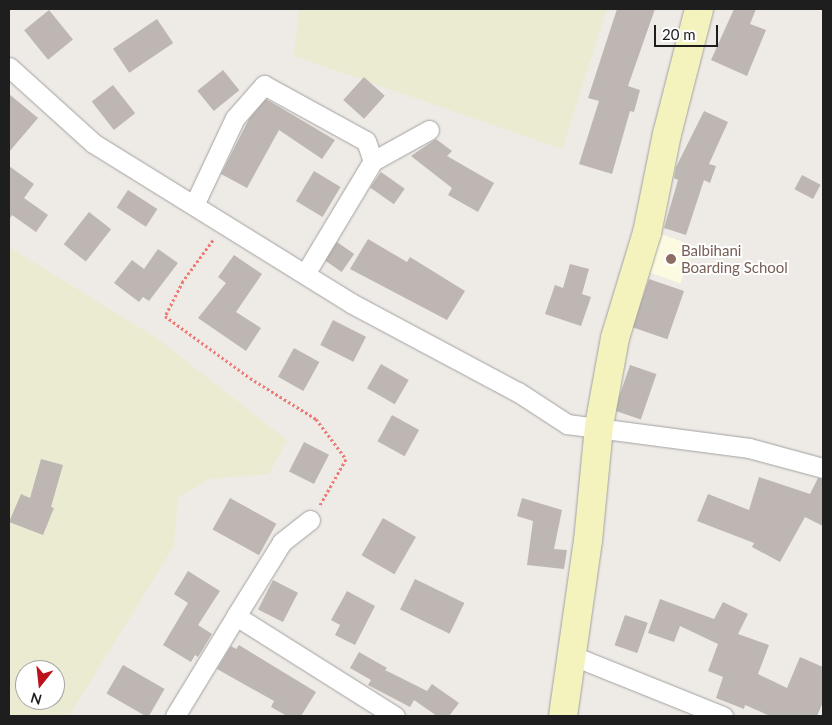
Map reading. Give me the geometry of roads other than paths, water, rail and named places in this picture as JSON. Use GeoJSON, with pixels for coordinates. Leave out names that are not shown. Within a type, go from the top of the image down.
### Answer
{"type":"FeatureCollection","features":[{"type":"Feature","properties":{"kind":"street"},"geometry":{"type":"LineString","coordinates":[[562,716],[588,541],[599,426],[616,338],[647,233],[667,134],[698,9]]}},
{"type":"Feature","properties":{"kind":"street"},"geometry":{"type":"LineString","coordinates":[[9,67],[93,143],[305,274],[518,392],[567,424],[599,426],[749,448],[823,468]]}},
{"type":"Feature","properties":{"kind":"street"},"geometry":{"type":"LineString","coordinates":[[194,205],[234,118],[264,86],[366,141],[373,161]]}},
{"type":"Feature","properties":{"kind":"street"},"geometry":{"type":"LineString","coordinates":[[305,274],[373,161],[429,130]]}},
{"type":"Feature","properties":{"kind":"street"},"geometry":{"type":"LineString","coordinates":[[175,716],[282,542],[310,520]]}},
{"type":"Feature","properties":{"kind":"street"},"geometry":{"type":"LineString","coordinates":[[236,616],[395,716]]}},
{"type":"Feature","properties":{"kind":"street"},"geometry":{"type":"LineString","coordinates":[[571,656],[723,716]]}},
{"type":"Feature","properties":{"kind":"place","name":"Balbihani Boarding School"},"geometry":{"type":"Point","coordinates":[671,259]}}]}
